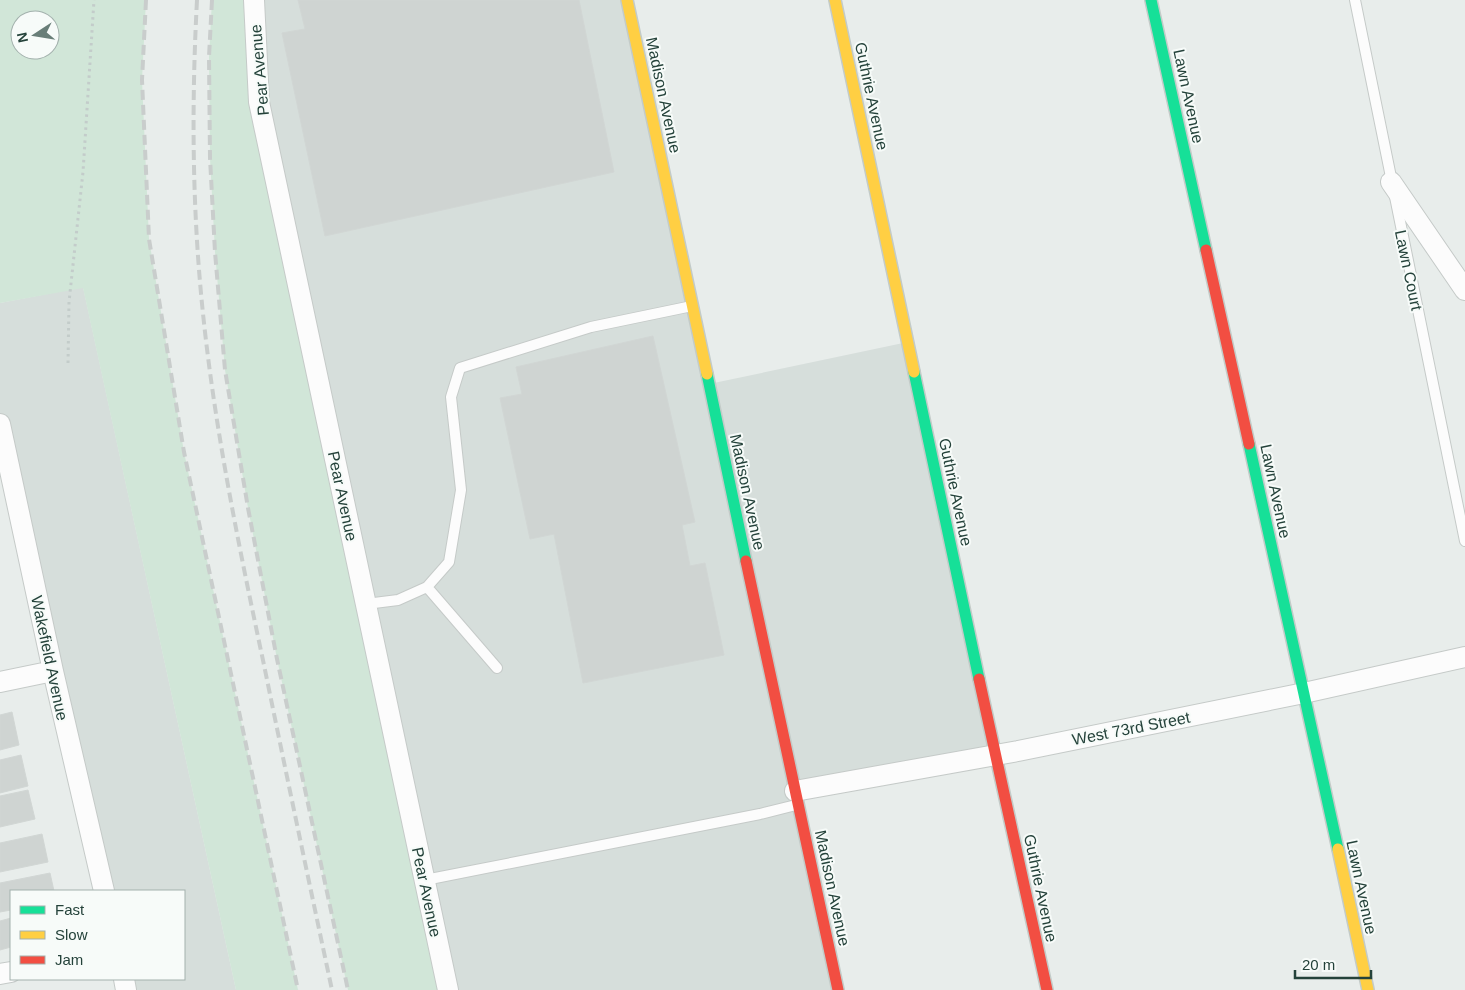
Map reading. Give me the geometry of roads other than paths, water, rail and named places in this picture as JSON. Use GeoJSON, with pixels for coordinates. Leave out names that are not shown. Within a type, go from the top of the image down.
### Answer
{"type":"FeatureCollection","features":[{"type":"Feature","properties":{"kind":"street","name":"Pear Avenue"},"geometry":{"type":"LineString","coordinates":[[254,0],[259,102],[448,990]]}},
{"type":"Feature","properties":{"kind":"street","name":"Madison Avenue"},"geometry":{"type":"LineString","coordinates":[[627,0],[838,990]]}},
{"type":"Feature","properties":{"kind":"street","name":"Guthrie Avenue"},"geometry":{"type":"LineString","coordinates":[[835,0],[1047,990]]}},
{"type":"Feature","properties":{"kind":"street","name":"Lawn Avenue"},"geometry":{"type":"LineString","coordinates":[[1151,0],[1368,990]]}},
{"type":"Feature","properties":{"kind":"street"},"geometry":{"type":"LineString","coordinates":[[1391,182],[1465,290]]}},
{"type":"Feature","properties":{"kind":"street","name":"Wakefield Avenue"},"geometry":{"type":"LineString","coordinates":[[0,424],[52,671],[104,890]]}},
{"type":"Feature","properties":{"kind":"street","name":"West 73rd Street"},"geometry":{"type":"LineString","coordinates":[[797,798],[996,755],[1304,693],[1465,657]]}},
{"type":"Feature","properties":{"kind":"street"},"geometry":{"type":"LineString","coordinates":[[0,682],[52,671]]}},
{"type":"Feature","properties":{"kind":"lane","name":"Lawn Court"},"geometry":{"type":"LineString","coordinates":[[1354,0],[1465,541]]}},
{"type":"Feature","properties":{"kind":"lane"},"geometry":{"type":"LineString","coordinates":[[366,604],[398,600],[427,587],[449,562],[461,490],[452,397],[460,368],[591,328],[692,306]]}},
{"type":"Feature","properties":{"kind":"lane"},"geometry":{"type":"LineString","coordinates":[[427,587],[498,668]]}},
{"type":"Feature","properties":{"kind":"lane"},"geometry":{"type":"LineString","coordinates":[[425,880],[745,817],[797,798]]}},
{"type":"Feature","properties":{"kind":"railway"},"geometry":{"type":"LineString","coordinates":[[146,0],[142,80],[149,239],[184,452],[298,990]]}},
{"type":"Feature","properties":{"kind":"railway"},"geometry":{"type":"LineString","coordinates":[[197,0],[194,70],[195,212],[200,282],[211,378],[244,570],[332,990]]}},
{"type":"Feature","properties":{"kind":"railway"},"geometry":{"type":"LineString","coordinates":[[212,0],[209,57],[210,158],[215,252],[225,370],[248,508],[277,659],[348,990]]}}]}
